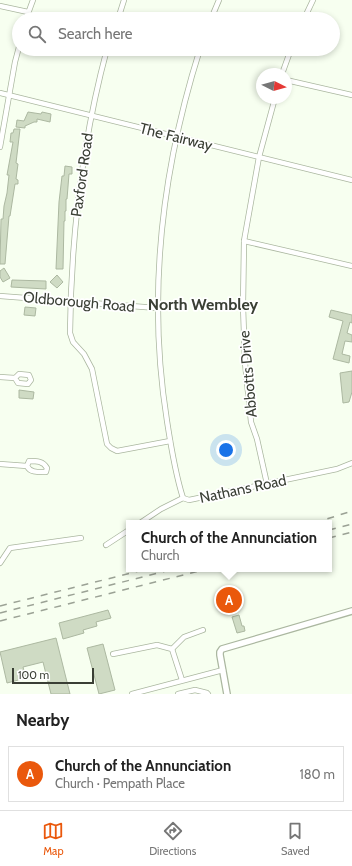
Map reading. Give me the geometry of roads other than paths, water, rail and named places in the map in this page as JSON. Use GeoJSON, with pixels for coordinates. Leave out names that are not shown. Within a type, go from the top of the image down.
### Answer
{"type":"FeatureCollection","features":[{"type":"Feature","properties":{"kind":"street"},"geometry":{"type":"LineString","coordinates":[[0,6],[28,12],[33,0]]}},
{"type":"Feature","properties":{"kind":"street"},"geometry":{"type":"LineString","coordinates":[[120,12],[124,0]]}},
{"type":"Feature","properties":{"kind":"street"},"geometry":{"type":"LineString","coordinates":[[214,12],[219,0]]}},
{"type":"Feature","properties":{"kind":"street"},"geometry":{"type":"LineString","coordinates":[[307,12],[313,0]]}},
{"type":"Feature","properties":{"kind":"street"},"geometry":{"type":"LineString","coordinates":[[0,147],[17,56]]}},
{"type":"Feature","properties":{"kind":"street","name":"Paxford Road"},"geometry":{"type":"LineString","coordinates":[[105,56],[99,79],[78,198],[70,302],[70,333],[74,342],[84,354],[92,369],[107,444],[117,451],[170,442]]}},
{"type":"Feature","properties":{"kind":"street"},"geometry":{"type":"LineString","coordinates":[[183,498],[170,442],[159,366],[157,308],[164,209],[170,168],[189,83],[198,56]]}},
{"type":"Feature","properties":{"kind":"street"},"geometry":{"type":"LineString","coordinates":[[284,68],[288,56]]}},
{"type":"Feature","properties":{"kind":"street"},"geometry":{"type":"LineString","coordinates":[[292,81],[352,95]]}},
{"type":"Feature","properties":{"kind":"street","name":"The Fairway"},"geometry":{"type":"LineString","coordinates":[[0,93],[352,180]]}},
{"type":"Feature","properties":{"kind":"street","name":"Abbotts Drive"},"geometry":{"type":"LineString","coordinates":[[267,484],[257,439],[251,422],[246,369],[243,306],[244,241],[259,157],[273,104]]}},
{"type":"Feature","properties":{"kind":"street"},"geometry":{"type":"LineString","coordinates":[[244,241],[352,266]]}},
{"type":"Feature","properties":{"kind":"street","name":"Oldborough Road"},"geometry":{"type":"LineString","coordinates":[[0,296],[157,308]]}},
{"type":"Feature","properties":{"kind":"street"},"geometry":{"type":"LineString","coordinates":[[0,377],[16,378]]}},
{"type":"Feature","properties":{"kind":"street","name":"Nathans Road"},"geometry":{"type":"LineString","coordinates":[[144,520],[161,509],[183,498],[189,500],[267,484],[337,469],[352,463]]}},
{"type":"Feature","properties":{"kind":"street"},"geometry":{"type":"LineString","coordinates":[[0,464],[27,466]]}},
{"type":"Feature","properties":{"kind":"street"},"geometry":{"type":"LineString","coordinates":[[106,545],[126,532]]}},
{"type":"Feature","properties":{"kind":"street"},"geometry":{"type":"LineString","coordinates":[[0,563],[10,548],[81,538]]}},
{"type":"Feature","properties":{"kind":"street"},"geometry":{"type":"LineString","coordinates":[[227,694],[220,652],[224,648],[352,611]]}},
{"type":"Feature","properties":{"kind":"street"},"geometry":{"type":"LineString","coordinates":[[172,649],[184,637],[203,630]]}},
{"type":"Feature","properties":{"kind":"street"},"geometry":{"type":"LineString","coordinates":[[113,654],[158,645],[172,649]]}},
{"type":"Feature","properties":{"kind":"street"},"geometry":{"type":"LineString","coordinates":[[172,649],[182,680]]}},
{"type":"Feature","properties":{"kind":"street"},"geometry":{"type":"LineString","coordinates":[[132,694],[223,670]]}},
{"type":"Feature","properties":{"kind":"street"},"geometry":{"type":"LineString","coordinates":[[178,694],[195,690],[207,692],[208,694]]}},
{"type":"Feature","properties":{"kind":"railway"},"geometry":{"type":"LineString","coordinates":[[324,520],[352,511]]}},
{"type":"Feature","properties":{"kind":"railway"},"geometry":{"type":"LineString","coordinates":[[332,529],[352,524]]}},
{"type":"Feature","properties":{"kind":"railway"},"geometry":{"type":"LineString","coordinates":[[332,537],[352,532]]}},
{"type":"Feature","properties":{"kind":"railway"},"geometry":{"type":"LineString","coordinates":[[0,606],[135,572]]}},
{"type":"Feature","properties":{"kind":"railway"},"geometry":{"type":"LineString","coordinates":[[0,613],[162,572]]}},
{"type":"Feature","properties":{"kind":"railway"},"geometry":{"type":"LineString","coordinates":[[0,621],[195,572]]}},
{"type":"Feature","properties":{"kind":"place","name":"Church of the Annunciation"},"geometry":{"type":"Point","coordinates":[229,600]}},
{"type":"Feature","properties":{"kind":"district","name":"North Wembley"},"geometry":{"type":"Point","coordinates":[203,304]}}]}
